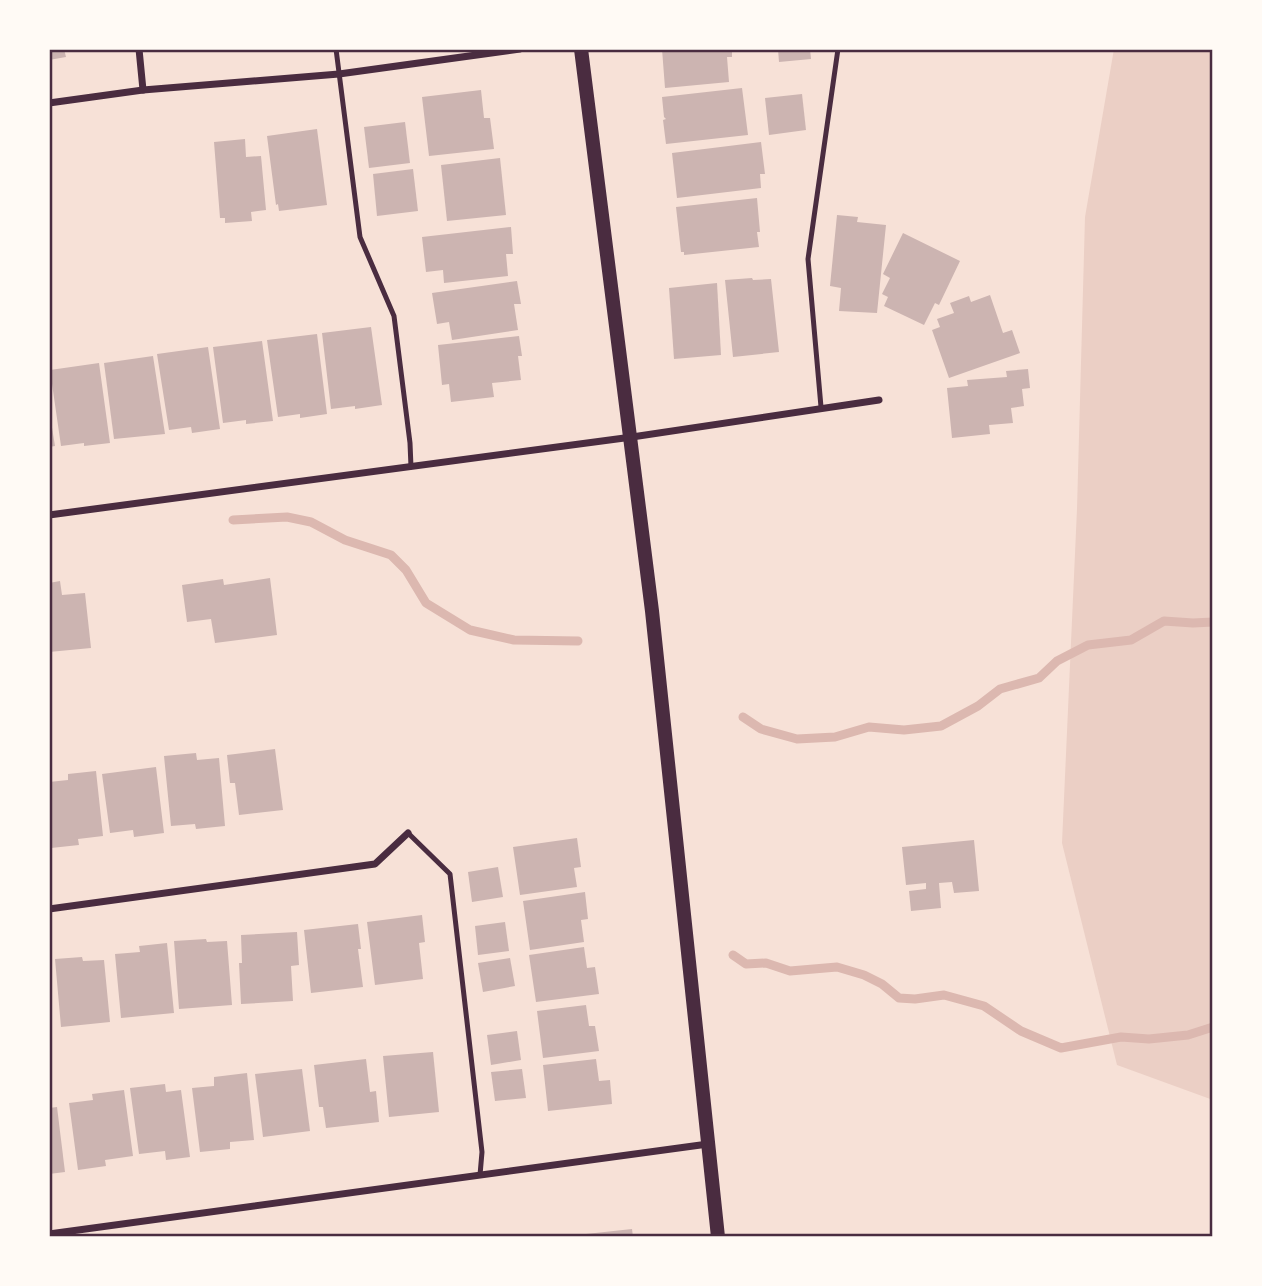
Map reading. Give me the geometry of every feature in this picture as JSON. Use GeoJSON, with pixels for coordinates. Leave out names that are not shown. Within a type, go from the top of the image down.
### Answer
{"type":"FeatureCollection","features":[{"type":"Feature","properties":{"kind":"main road"},"geometry":{"type":"LineString","coordinates":[[581,49],[604,242],[632,437],[718,1237]]}},
{"type":"Feature","properties":{"kind":"street"},"geometry":{"type":"LineString","coordinates":[[139,49],[143,90]]}},
{"type":"Feature","properties":{"kind":"street"},"geometry":{"type":"LineString","coordinates":[[49,103],[143,90],[340,74],[520,49]]}},
{"type":"Feature","properties":{"kind":"street"},"geometry":{"type":"LineString","coordinates":[[49,515],[632,437],[879,400]]}},
{"type":"Feature","properties":{"kind":"street"},"geometry":{"type":"LineString","coordinates":[[49,909],[375,864],[408,834]]}},
{"type":"Feature","properties":{"kind":"street"},"geometry":{"type":"LineString","coordinates":[[49,1234],[708,1144]]}},
{"type":"Feature","properties":{"kind":"lane"},"geometry":{"type":"LineString","coordinates":[[336,49],[360,237],[394,316],[411,467]]}},
{"type":"Feature","properties":{"kind":"lane"},"geometry":{"type":"LineString","coordinates":[[821,407],[808,258],[838,49]]}},
{"type":"Feature","properties":{"kind":"lane"},"geometry":{"type":"LineString","coordinates":[[408,834],[450,874],[482,1152],[480,1175]]}},
{"type":"Feature","properties":{"kind":"shaded area"},"geometry":{"type":"Polygon","coordinates":[[[1114,49],[1213,49],[1213,1100],[1117,1065],[1062,843],[1077,509],[1085,217],[1114,49]]]}},
{"type":"Feature","properties":{"kind":"building"},"geometry":{"type":"Polygon","coordinates":[[[49,49],[64,49],[66,57],[49,60],[49,49]]]}},
{"type":"Feature","properties":{"kind":"building"},"geometry":{"type":"Polygon","coordinates":[[[662,49],[732,49],[732,57],[727,57],[729,82],[665,88],[662,49]]]}},
{"type":"Feature","properties":{"kind":"building"},"geometry":{"type":"Polygon","coordinates":[[[778,49],[810,49],[811,59],[779,62],[778,49]]]}},
{"type":"Feature","properties":{"kind":"building"},"geometry":{"type":"Polygon","coordinates":[[[742,88],[748,135],[666,144],[663,120],[666,119],[662,97],[742,88]]]}},
{"type":"Feature","properties":{"kind":"building"},"geometry":{"type":"Polygon","coordinates":[[[481,90],[484,118],[490,118],[494,149],[429,156],[422,97],[481,90]]]}},
{"type":"Feature","properties":{"kind":"building"},"geometry":{"type":"Polygon","coordinates":[[[802,94],[806,130],[769,135],[765,98],[802,94]]]}},
{"type":"Feature","properties":{"kind":"building"},"geometry":{"type":"Polygon","coordinates":[[[405,122],[410,163],[369,168],[364,127],[405,122]]]}},
{"type":"Feature","properties":{"kind":"building"},"geometry":{"type":"Polygon","coordinates":[[[317,129],[327,205],[279,211],[267,136],[317,129]]]}},
{"type":"Feature","properties":{"kind":"building"},"geometry":{"type":"Polygon","coordinates":[[[245,139],[246,157],[261,156],[266,210],[251,212],[252,221],[225,223],[225,218],[220,218],[214,142],[245,139]]]}},
{"type":"Feature","properties":{"kind":"building"},"geometry":{"type":"Polygon","coordinates":[[[761,142],[765,174],[760,174],[761,188],[677,198],[672,153],[761,142]]]}},
{"type":"Feature","properties":{"kind":"building"},"geometry":{"type":"Polygon","coordinates":[[[500,158],[506,215],[447,221],[441,165],[500,158]]]}},
{"type":"Feature","properties":{"kind":"building"},"geometry":{"type":"Polygon","coordinates":[[[413,169],[418,211],[377,216],[373,174],[413,169]]]}},
{"type":"Feature","properties":{"kind":"building"},"geometry":{"type":"Polygon","coordinates":[[[757,198],[759,247],[684,255],[684,252],[681,252],[676,207],[757,198]]]}},
{"type":"Feature","properties":{"kind":"building"},"geometry":{"type":"Polygon","coordinates":[[[837,215],[858,217],[857,222],[886,225],[877,313],[839,311],[841,288],[830,286],[837,215]]]}},
{"type":"Feature","properties":{"kind":"building"},"geometry":{"type":"Polygon","coordinates":[[[511,227],[513,254],[506,254],[508,276],[444,283],[443,270],[426,272],[422,237],[511,227]]]}},
{"type":"Feature","properties":{"kind":"building"},"geometry":{"type":"Polygon","coordinates":[[[903,233],[960,261],[939,305],[935,303],[924,325],[884,306],[888,297],[882,294],[890,278],[883,274],[903,233]]]}},
{"type":"Feature","properties":{"kind":"building"},"geometry":{"type":"Polygon","coordinates":[[[771,279],[779,352],[733,357],[725,280],[771,279]]]}},
{"type":"Feature","properties":{"kind":"building"},"geometry":{"type":"Polygon","coordinates":[[[517,281],[521,304],[514,304],[518,330],[452,340],[449,322],[437,324],[432,293],[517,281]]]}},
{"type":"Feature","properties":{"kind":"building"},"geometry":{"type":"Polygon","coordinates":[[[717,283],[721,355],[674,359],[669,288],[717,283]]]}},
{"type":"Feature","properties":{"kind":"building"},"geometry":{"type":"Polygon","coordinates":[[[990,295],[1003,333],[1012,330],[1020,353],[949,378],[932,330],[940,327],[937,319],[954,313],[950,303],[969,296],[971,302],[990,295]]]}},
{"type":"Feature","properties":{"kind":"building"},"geometry":{"type":"Polygon","coordinates":[[[371,327],[382,405],[331,409],[322,333],[371,327]]]}},
{"type":"Feature","properties":{"kind":"building"},"geometry":{"type":"Polygon","coordinates":[[[317,334],[327,414],[300,418],[300,414],[278,417],[267,340],[317,334]]]}},
{"type":"Feature","properties":{"kind":"building"},"geometry":{"type":"Polygon","coordinates":[[[519,336],[521,380],[492,383],[494,397],[451,402],[449,384],[442,385],[438,345],[519,336]]]}},
{"type":"Feature","properties":{"kind":"building"},"geometry":{"type":"Polygon","coordinates":[[[262,341],[273,421],[223,423],[213,347],[262,341]]]}},
{"type":"Feature","properties":{"kind":"building"},"geometry":{"type":"Polygon","coordinates":[[[208,347],[220,429],[192,433],[191,427],[169,430],[157,354],[208,347]]]}},
{"type":"Feature","properties":{"kind":"building"},"geometry":{"type":"Polygon","coordinates":[[[153,356],[165,434],[114,439],[104,363],[153,356]]]}},
{"type":"Feature","properties":{"kind":"building"},"geometry":{"type":"Polygon","coordinates":[[[99,363],[110,443],[61,446],[50,370],[99,363]]]}},
{"type":"Feature","properties":{"kind":"building"},"geometry":{"type":"Polygon","coordinates":[[[1028,369],[1030,388],[1022,389],[1024,406],[1011,408],[1013,423],[989,425],[990,434],[952,438],[947,388],[968,386],[967,380],[1007,377],[1006,371],[1028,369]]]}},
{"type":"Feature","properties":{"kind":"building"},"geometry":{"type":"Polygon","coordinates":[[[49,409],[55,446],[49,447],[49,409]]]}},
{"type":"Feature","properties":{"kind":"building"},"geometry":{"type":"Polygon","coordinates":[[[270,578],[277,635],[215,643],[211,619],[187,622],[182,585],[223,579],[224,585],[270,578]]]}},
{"type":"Feature","properties":{"kind":"building"},"geometry":{"type":"Polygon","coordinates":[[[60,581],[62,595],[85,593],[91,648],[49,652],[49,583],[60,581]]]}},
{"type":"Feature","properties":{"kind":"building"},"geometry":{"type":"Polygon","coordinates":[[[275,749],[283,810],[239,815],[235,783],[230,783],[227,755],[275,749]]]}},
{"type":"Feature","properties":{"kind":"building"},"geometry":{"type":"Polygon","coordinates":[[[196,753],[197,760],[219,758],[225,826],[196,829],[195,824],[171,826],[164,756],[196,753]]]}},
{"type":"Feature","properties":{"kind":"building"},"geometry":{"type":"Polygon","coordinates":[[[156,767],[164,833],[134,837],[133,830],[110,833],[102,774],[156,767]]]}},
{"type":"Feature","properties":{"kind":"building"},"geometry":{"type":"Polygon","coordinates":[[[96,771],[103,836],[78,839],[79,845],[51,848],[49,782],[68,780],[68,774],[96,771]]]}},
{"type":"Feature","properties":{"kind":"building"},"geometry":{"type":"Polygon","coordinates":[[[577,838],[581,867],[574,868],[577,887],[520,895],[513,847],[577,838]]]}},
{"type":"Feature","properties":{"kind":"building"},"geometry":{"type":"Polygon","coordinates":[[[974,840],[979,891],[954,893],[952,882],[939,883],[941,908],[911,911],[909,891],[926,889],[926,883],[906,885],[902,847],[974,840]]]}},
{"type":"Feature","properties":{"kind":"building"},"geometry":{"type":"Polygon","coordinates":[[[498,867],[503,897],[472,902],[468,872],[498,867]]]}},
{"type":"Feature","properties":{"kind":"building"},"geometry":{"type":"Polygon","coordinates":[[[585,892],[588,919],[581,920],[584,942],[530,950],[523,901],[585,892]]]}},
{"type":"Feature","properties":{"kind":"building"},"geometry":{"type":"Polygon","coordinates":[[[422,915],[425,942],[419,943],[423,979],[375,985],[367,922],[422,915]]]}},
{"type":"Feature","properties":{"kind":"building"},"geometry":{"type":"Polygon","coordinates":[[[505,922],[509,951],[478,955],[475,926],[505,922]]]}},
{"type":"Feature","properties":{"kind":"building"},"geometry":{"type":"Polygon","coordinates":[[[358,924],[363,987],[311,993],[304,930],[358,924]]]}},
{"type":"Feature","properties":{"kind":"building"},"geometry":{"type":"Polygon","coordinates":[[[297,932],[299,965],[291,966],[293,1001],[241,1004],[241,935],[297,932]]]}},
{"type":"Feature","properties":{"kind":"building"},"geometry":{"type":"Polygon","coordinates":[[[206,939],[207,942],[227,941],[232,1005],[179,1009],[174,941],[206,939]]]}},
{"type":"Feature","properties":{"kind":"building"},"geometry":{"type":"Polygon","coordinates":[[[167,943],[174,1013],[121,1018],[115,954],[140,952],[139,946],[167,943]]]}},
{"type":"Feature","properties":{"kind":"building"},"geometry":{"type":"Polygon","coordinates":[[[584,947],[587,968],[595,967],[599,994],[536,1002],[529,955],[584,947]]]}},
{"type":"Feature","properties":{"kind":"building"},"geometry":{"type":"Polygon","coordinates":[[[82,957],[83,961],[104,960],[110,1022],[61,1027],[55,959],[82,957]]]}},
{"type":"Feature","properties":{"kind":"building"},"geometry":{"type":"Polygon","coordinates":[[[510,958],[515,986],[483,992],[478,963],[510,958]]]}},
{"type":"Feature","properties":{"kind":"building"},"geometry":{"type":"Polygon","coordinates":[[[586,1005],[589,1026],[595,1026],[599,1051],[543,1058],[537,1011],[586,1005]]]}},
{"type":"Feature","properties":{"kind":"building"},"geometry":{"type":"Polygon","coordinates":[[[517,1031],[521,1060],[491,1065],[487,1035],[517,1031]]]}},
{"type":"Feature","properties":{"kind":"building"},"geometry":{"type":"Polygon","coordinates":[[[433,1052],[439,1112],[389,1117],[383,1056],[433,1052]]]}},
{"type":"Feature","properties":{"kind":"building"},"geometry":{"type":"Polygon","coordinates":[[[366,1059],[370,1092],[376,1091],[379,1122],[326,1128],[323,1107],[319,1107],[314,1065],[366,1059]]]}},
{"type":"Feature","properties":{"kind":"building"},"geometry":{"type":"Polygon","coordinates":[[[596,1059],[599,1081],[610,1080],[612,1104],[548,1111],[543,1065],[596,1059]]]}},
{"type":"Feature","properties":{"kind":"building"},"geometry":{"type":"Polygon","coordinates":[[[302,1069],[310,1131],[263,1137],[255,1074],[302,1069]]]}},
{"type":"Feature","properties":{"kind":"building"},"geometry":{"type":"Polygon","coordinates":[[[522,1069],[526,1098],[495,1101],[491,1072],[522,1069]]]}},
{"type":"Feature","properties":{"kind":"building"},"geometry":{"type":"Polygon","coordinates":[[[247,1073],[254,1140],[230,1142],[230,1149],[200,1152],[192,1088],[214,1086],[214,1077],[247,1073]]]}},
{"type":"Feature","properties":{"kind":"building"},"geometry":{"type":"Polygon","coordinates":[[[165,1084],[166,1092],[181,1090],[190,1157],[166,1160],[165,1151],[139,1154],[130,1088],[165,1084]]]}},
{"type":"Feature","properties":{"kind":"building"},"geometry":{"type":"Polygon","coordinates":[[[124,1090],[133,1156],[105,1160],[106,1166],[78,1170],[69,1103],[93,1100],[92,1094],[124,1090]]]}},
{"type":"Feature","properties":{"kind":"building"},"geometry":{"type":"Polygon","coordinates":[[[57,1107],[65,1172],[49,1174],[49,1108],[57,1107]]]}},
{"type":"Feature","properties":{"kind":"building"},"geometry":{"type":"Polygon","coordinates":[[[632,1229],[633,1237],[586,1237],[586,1234],[632,1229]]]}},
{"type":"Feature","properties":{"kind":"waterway"},"geometry":{"type":"LineString","coordinates":[[233,520],[287,517],[311,522],[345,540],[391,555],[406,570],[426,603],[470,630],[514,640],[578,641]]}},
{"type":"Feature","properties":{"kind":"waterway"},"geometry":{"type":"LineString","coordinates":[[743,717],[761,729],[797,739],[835,737],[869,727],[904,730],[941,726],[978,706],[1000,689],[1039,678],[1057,661],[1088,645],[1131,640],[1164,621],[1213,622]]}},
{"type":"Feature","properties":{"kind":"waterway"},"geometry":{"type":"LineString","coordinates":[[733,955],[746,964],[766,963],[790,971],[837,967],[864,975],[882,984],[899,998],[944,995],[984,1006],[1021,1031],[1061,1048],[1121,1037],[1149,1039],[1188,1035],[1213,1027]]}}]}
